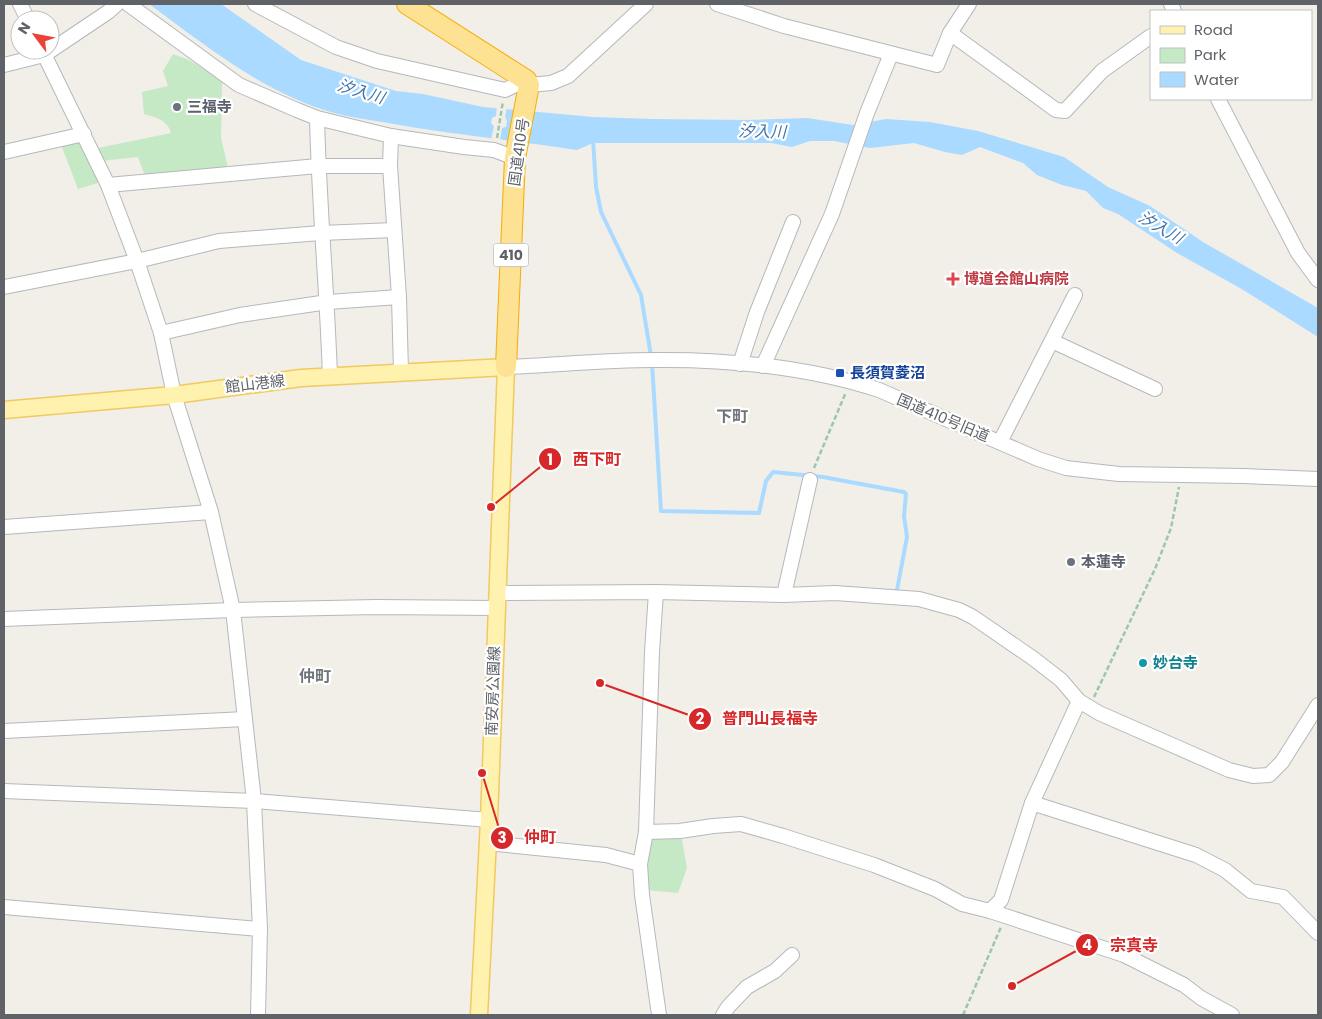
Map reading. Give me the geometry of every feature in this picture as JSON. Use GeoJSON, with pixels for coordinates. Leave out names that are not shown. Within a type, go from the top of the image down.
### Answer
{"type":"FeatureCollection","features":[{"type":"Feature","properties":{"kind":"highway"},"geometry":{"type":"LineString","coordinates":[[407,4],[494,60],[527,90]]}},
{"type":"Feature","properties":{"kind":"highway","name":"国道410号"},"geometry":{"type":"LineString","coordinates":[[506,367],[516,151],[527,90]]}},
{"type":"Feature","properties":{"kind":"main road","name":"館山港線"},"geometry":{"type":"LineString","coordinates":[[4,410],[174,395],[330,376],[506,367]]}},
{"type":"Feature","properties":{"kind":"main road","name":"南安房公園線"},"geometry":{"type":"LineString","coordinates":[[479,1015],[506,367]]}},
{"type":"Feature","properties":{"kind":"street"},"geometry":{"type":"LineString","coordinates":[[60,42],[108,12],[117,4]]}},
{"type":"Feature","properties":{"kind":"street"},"geometry":{"type":"LineString","coordinates":[[128,4],[239,85],[317,118],[390,136],[464,147],[516,151]]}},
{"type":"Feature","properties":{"kind":"street"},"geometry":{"type":"LineString","coordinates":[[255,4],[336,47],[377,61],[505,90],[527,90],[568,76],[646,4]]}},
{"type":"Feature","properties":{"kind":"street"},"geometry":{"type":"LineString","coordinates":[[717,4],[784,26],[936,65],[965,5]]}},
{"type":"Feature","properties":{"kind":"street"},"geometry":{"type":"LineString","coordinates":[[950,33],[1056,110],[1065,111],[1102,71],[1150,37]]}},
{"type":"Feature","properties":{"kind":"street"},"geometry":{"type":"LineString","coordinates":[[763,366],[832,214],[867,113],[891,54]]}},
{"type":"Feature","properties":{"kind":"street"},"geometry":{"type":"LineString","coordinates":[[4,65],[20,60]]}},
{"type":"Feature","properties":{"kind":"street"},"geometry":{"type":"LineString","coordinates":[[47,60],[108,185],[161,332],[174,395],[211,512],[233,610],[254,801],[260,928],[258,1015]]}},
{"type":"Feature","properties":{"kind":"street"},"geometry":{"type":"LineString","coordinates":[[1219,100],[1298,253],[1318,280]]}},
{"type":"Feature","properties":{"kind":"street"},"geometry":{"type":"LineString","coordinates":[[317,118],[321,233],[328,302],[330,376]]}},
{"type":"Feature","properties":{"kind":"street"},"geometry":{"type":"LineString","coordinates":[[4,152],[84,134]]}},
{"type":"Feature","properties":{"kind":"street"},"geometry":{"type":"LineString","coordinates":[[390,136],[401,372]]}},
{"type":"Feature","properties":{"kind":"street"},"geometry":{"type":"LineString","coordinates":[[108,185],[318,166],[390,166]]}},
{"type":"Feature","properties":{"kind":"street"},"geometry":{"type":"LineString","coordinates":[[740,364],[757,312],[793,222]]}},
{"type":"Feature","properties":{"kind":"street"},"geometry":{"type":"LineString","coordinates":[[4,287],[136,261],[219,241],[321,233],[394,230]]}},
{"type":"Feature","properties":{"kind":"street"},"geometry":{"type":"LineString","coordinates":[[1000,442],[1076,295]]}},
{"type":"Feature","properties":{"kind":"street"},"geometry":{"type":"LineString","coordinates":[[161,332],[240,315],[328,302],[399,297]]}},
{"type":"Feature","properties":{"kind":"street"},"geometry":{"type":"LineString","coordinates":[[1052,342],[1155,389]]}},
{"type":"Feature","properties":{"kind":"street","name":"国道410号旧道"},"geometry":{"type":"LineString","coordinates":[[506,367],[652,360],[686,360],[763,366],[851,382],[879,390],[1038,459],[1066,468],[1119,474],[1182,474],[1318,479]]}},
{"type":"Feature","properties":{"kind":"street"},"geometry":{"type":"LineString","coordinates":[[784,595],[811,476]]}},
{"type":"Feature","properties":{"kind":"street"},"geometry":{"type":"LineString","coordinates":[[4,527],[211,512]]}},
{"type":"Feature","properties":{"kind":"street"},"geometry":{"type":"LineString","coordinates":[[656,592],[646,832],[640,864],[642,895],[659,1015]]}},
{"type":"Feature","properties":{"kind":"street"},"geometry":{"type":"LineString","coordinates":[[4,619],[233,610],[376,607],[656,592],[784,595],[835,593],[919,599],[959,610],[973,617],[1034,659],[1061,680],[1084,704],[1099,713],[1229,770],[1253,776],[1269,775],[1282,762],[1318,705]]}},
{"type":"Feature","properties":{"kind":"street"},"geometry":{"type":"LineString","coordinates":[[990,911],[1000,900],[1032,803],[1084,704]]}},
{"type":"Feature","properties":{"kind":"street"},"geometry":{"type":"LineString","coordinates":[[4,731],[244,719]]}},
{"type":"Feature","properties":{"kind":"street"},"geometry":{"type":"LineString","coordinates":[[4,791],[254,801],[488,820]]}},
{"type":"Feature","properties":{"kind":"street"},"geometry":{"type":"LineString","coordinates":[[1032,803],[1196,855],[1226,870],[1251,891],[1283,897],[1318,933]]}},
{"type":"Feature","properties":{"kind":"street"},"geometry":{"type":"LineString","coordinates":[[646,832],[680,831],[741,824],[874,866],[934,889],[962,904],[990,911],[1124,955],[1184,985],[1201,998],[1232,1015]]}},
{"type":"Feature","properties":{"kind":"street"},"geometry":{"type":"LineString","coordinates":[[487,843],[606,855],[640,864]]}},
{"type":"Feature","properties":{"kind":"street"},"geometry":{"type":"LineString","coordinates":[[4,907],[260,928]]}},
{"type":"Feature","properties":{"kind":"street"},"geometry":{"type":"LineString","coordinates":[[723,1015],[747,987],[775,971],[792,955]]}},
{"type":"Feature","properties":{"kind":"path"},"geometry":{"type":"LineString","coordinates":[[495,146],[504,100]]}},
{"type":"Feature","properties":{"kind":"path"},"geometry":{"type":"LineString","coordinates":[[811,476],[820,449],[851,382]]}},
{"type":"Feature","properties":{"kind":"path"},"geometry":{"type":"LineString","coordinates":[[1084,704],[1155,568],[1171,528],[1182,474]]}},
{"type":"Feature","properties":{"kind":"path"},"geometry":{"type":"LineString","coordinates":[[963,1015],[1005,916]]}},
{"type":"Feature","properties":{"kind":"green space"},"geometry":{"type":"Polygon","coordinates":[[[173,54],[189,60],[222,80],[221,138],[228,168],[145,176],[138,157],[102,161],[98,148],[171,133],[164,122],[144,114],[142,92],[168,86],[163,71],[173,54]]]}},
{"type":"Feature","properties":{"kind":"green space"},"geometry":{"type":"Polygon","coordinates":[[[81,140],[101,182],[78,189],[60,142],[81,140]]]}},
{"type":"Feature","properties":{"kind":"green space"},"geometry":{"type":"Polygon","coordinates":[[[681,835],[687,868],[678,893],[645,890],[645,864],[649,836],[681,835]]]}},
{"type":"Feature","properties":{"kind":"water","name":"汐入川"},"geometry":{"type":"Polygon","coordinates":[[[149,4],[221,4],[301,60],[396,91],[423,94],[483,107],[593,117],[746,120],[807,118],[853,125],[886,119],[930,122],[978,131],[1064,157],[1108,187],[1150,206],[1203,242],[1318,308],[1318,337],[1240,288],[1177,253],[1118,214],[1103,208],[1086,191],[1062,185],[1037,175],[1023,163],[980,147],[962,155],[914,143],[870,148],[834,141],[810,141],[792,147],[771,143],[593,143],[577,150],[358,118],[334,113],[308,104],[260,81],[214,52],[149,4]]]}},
{"type":"Feature","properties":{"kind":"pier"},"geometry":{"type":"Polygon","coordinates":[[[497,106],[507,107],[506,127],[502,128],[500,141],[491,140],[494,126],[491,123],[492,118],[496,116],[497,106]]]}},
{"type":"Feature","properties":{"kind":"waterway"},"geometry":{"type":"LineString","coordinates":[[593,139],[596,187],[601,212],[641,295],[651,356]]}},
{"type":"Feature","properties":{"kind":"waterway"},"geometry":{"type":"LineString","coordinates":[[652,363],[661,511],[759,513],[766,481],[773,472],[823,477],[904,492],[906,494],[904,516],[907,537],[897,590]]}},
{"type":"Feature","properties":{"kind":"place","name":"三福寺"},"geometry":{"type":"Point","coordinates":[177,107]}},
{"type":"Feature","properties":{"kind":"place","name":"博道会館山病院"},"geometry":{"type":"Point","coordinates":[953,279]}},
{"type":"Feature","properties":{"kind":"place","name":"長須賀菱沼"},"geometry":{"type":"Point","coordinates":[840,373]}},
{"type":"Feature","properties":{"kind":"place","name":"西下町"},"geometry":{"type":"Point","coordinates":[491,507]}},
{"type":"Feature","properties":{"kind":"place","name":"本蓮寺"},"geometry":{"type":"Point","coordinates":[1071,562]}},
{"type":"Feature","properties":{"kind":"place","name":"妙台寺"},"geometry":{"type":"Point","coordinates":[1143,663]}},
{"type":"Feature","properties":{"kind":"place","name":"普門山長福寺"},"geometry":{"type":"Point","coordinates":[600,683]}},
{"type":"Feature","properties":{"kind":"place","name":"仲町"},"geometry":{"type":"Point","coordinates":[482,773]}},
{"type":"Feature","properties":{"kind":"place","name":"宗真寺"},"geometry":{"type":"Point","coordinates":[1012,986]}},
{"type":"Feature","properties":{"kind":"district","name":"下町"},"geometry":{"type":"Point","coordinates":[732,416]}},
{"type":"Feature","properties":{"kind":"district","name":"仲町"},"geometry":{"type":"Point","coordinates":[315,676]}}]}
